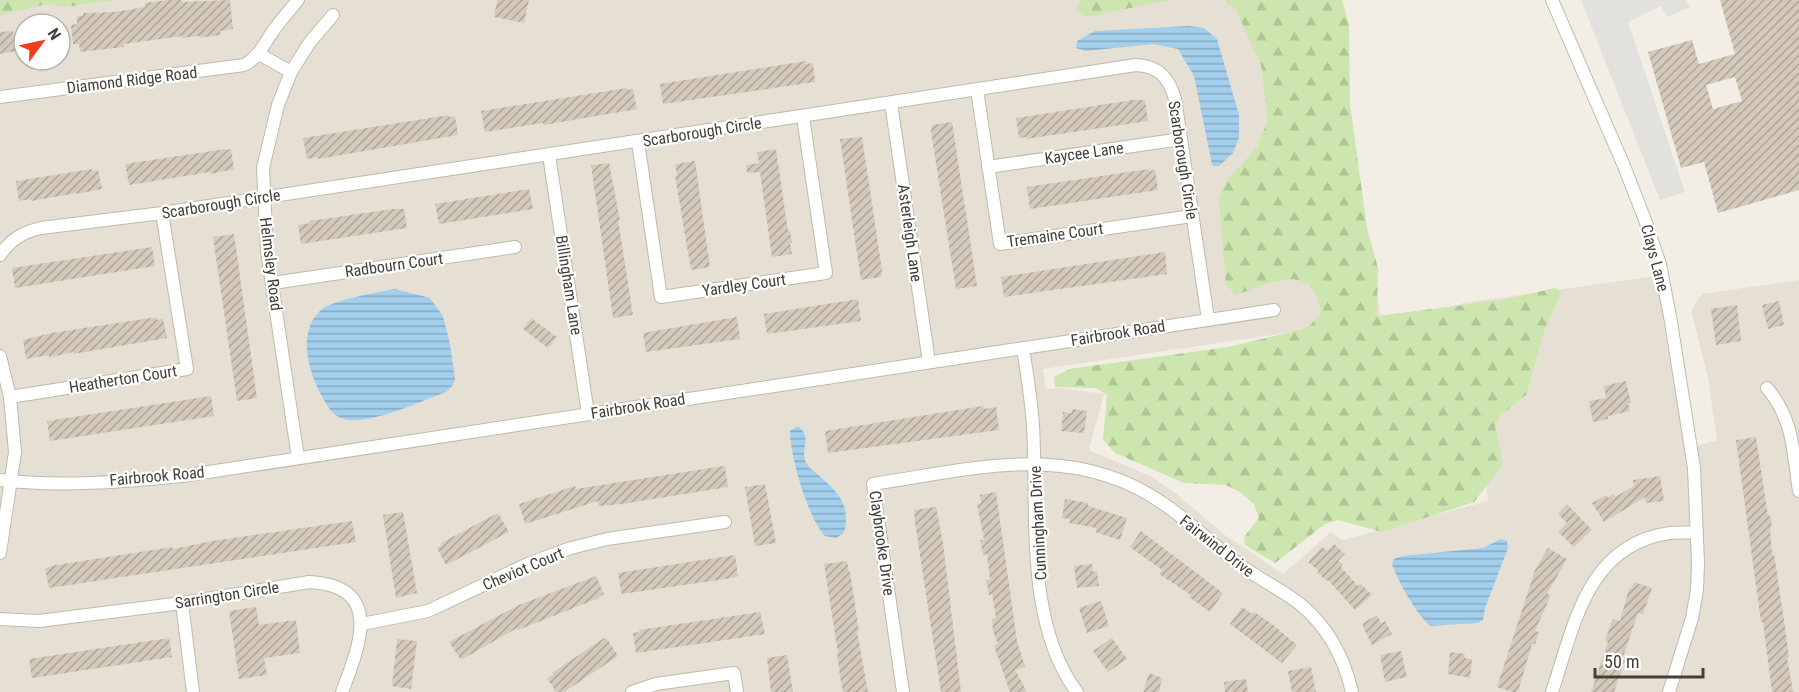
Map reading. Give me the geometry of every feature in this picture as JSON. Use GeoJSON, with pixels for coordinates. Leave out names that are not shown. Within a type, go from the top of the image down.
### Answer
{"type":"FeatureCollection","features":[{"type":"Feature","properties":{"kind":"street","name":"Diamond Ridge Road"},"geometry":{"type":"LineString","coordinates":[[0,97],[236,68],[252,61],[259,54],[298,0]]}},
{"type":"Feature","properties":{"kind":"street","name":"Clays Lane"},"geometry":{"type":"LineString","coordinates":[[1552,0],[1624,166],[1660,264],[1694,468],[1697,532],[1697,590],[1692,618],[1669,692]]}},
{"type":"Feature","properties":{"kind":"street","name":"Helmsley Road"},"geometry":{"type":"LineString","coordinates":[[298,458],[267,251],[263,168],[278,105],[291,72],[310,42],[333,15]]}},
{"type":"Feature","properties":{"kind":"street"},"geometry":{"type":"LineString","coordinates":[[259,54],[291,72]]}},
{"type":"Feature","properties":{"kind":"street","name":"Scarborough Circle"},"geometry":{"type":"LineString","coordinates":[[0,255],[17,236],[29,231],[638,142],[1136,65],[1158,70],[1172,87],[1208,319]]}},
{"type":"Feature","properties":{"kind":"street","name":"Tremaine Court"},"geometry":{"type":"LineString","coordinates":[[977,90],[1000,244],[1192,216]]}},
{"type":"Feature","properties":{"kind":"street","name":"Asterleigh Lane"},"geometry":{"type":"LineString","coordinates":[[891,103],[929,362]]}},
{"type":"Feature","properties":{"kind":"street","name":"Yardley Court"},"geometry":{"type":"LineString","coordinates":[[638,142],[661,297],[826,273],[803,117]]}},
{"type":"Feature","properties":{"kind":"street","name":"Kaycee Lane"},"geometry":{"type":"LineString","coordinates":[[988,167],[1180,139]]}},
{"type":"Feature","properties":{"kind":"street","name":"Billingham Lane"},"geometry":{"type":"LineString","coordinates":[[549,155],[588,414]]}},
{"type":"Feature","properties":{"kind":"street","name":"Heatherton Court"},"geometry":{"type":"LineString","coordinates":[[10,397],[187,369],[162,213]]}},
{"type":"Feature","properties":{"kind":"street","name":"Radbourn Court"},"geometry":{"type":"LineString","coordinates":[[273,283],[515,247]]}},
{"type":"Feature","properties":{"kind":"street","name":"Fairbrook Road"},"geometry":{"type":"LineString","coordinates":[[6,481],[136,480],[182,476],[1274,309]]}},
{"type":"Feature","properties":{"kind":"street","name":"Cunningham Drive"},"geometry":{"type":"LineString","coordinates":[[1023,348],[1033,424],[1037,560],[1046,625],[1062,670],[1077,692]]}},
{"type":"Feature","properties":{"kind":"street"},"geometry":{"type":"LineString","coordinates":[[0,356],[10,397],[15,452],[6,481],[0,553]]}},
{"type":"Feature","properties":{"kind":"street"},"geometry":{"type":"LineString","coordinates":[[1767,388],[1779,402],[1788,421],[1799,491]]}},
{"type":"Feature","properties":{"kind":"street","name":"Claybrooke Drive"},"geometry":{"type":"LineString","coordinates":[[903,692],[873,484],[1006,464],[1034,464]]}},
{"type":"Feature","properties":{"kind":"street","name":"Fairwind Drive"},"geometry":{"type":"LineString","coordinates":[[1034,464],[1091,469],[1124,482],[1164,504],[1244,568],[1298,603],[1312,615],[1328,633],[1339,653],[1352,692]]}},
{"type":"Feature","properties":{"kind":"street","name":"Cheviot Court"},"geometry":{"type":"LineString","coordinates":[[362,624],[428,611],[530,562],[572,548],[607,539],[724,522]]}},
{"type":"Feature","properties":{"kind":"street"},"geometry":{"type":"LineString","coordinates":[[1552,692],[1578,615],[1598,574],[1629,546],[1670,533],[1697,532]]}},
{"type":"Feature","properties":{"kind":"street","name":"Sarrington Circle"},"geometry":{"type":"LineString","coordinates":[[0,618],[39,621],[182,603],[309,582],[327,583],[341,588],[352,598],[359,611],[362,624]]}},
{"type":"Feature","properties":{"kind":"street"},"geometry":{"type":"LineString","coordinates":[[182,603],[193,692]]}},
{"type":"Feature","properties":{"kind":"street"},"geometry":{"type":"LineString","coordinates":[[342,692],[358,651],[362,624]]}},
{"type":"Feature","properties":{"kind":"street"},"geometry":{"type":"LineString","coordinates":[[632,692],[656,684],[734,673],[737,692]]}},
{"type":"Feature","properties":{"kind":"shaded area"},"geometry":{"type":"Polygon","coordinates":[[[0,0],[1327,0],[1381,319],[1043,369],[1046,389],[1061,388],[1104,394],[1089,450],[1150,476],[1174,492],[1225,535],[1283,574],[1331,532],[1342,540],[1488,501],[1462,303],[1657,276],[1667,325],[1685,449],[1717,440],[1708,378],[1691,310],[1702,294],[1799,280],[1799,692],[0,692],[0,0]]]}},
{"type":"Feature","properties":{"kind":"shaded area"},"geometry":{"type":"Polygon","coordinates":[[[1581,0],[1686,0],[1690,7],[1667,17],[1661,6],[1628,22],[1685,192],[1660,200],[1581,0]]]}},
{"type":"Feature","properties":{"kind":"green space"},"geometry":{"type":"Polygon","coordinates":[[[116,0],[65,7],[47,4],[0,15],[0,1],[116,0]]]}},
{"type":"Feature","properties":{"kind":"green space"},"geometry":{"type":"Polygon","coordinates":[[[1080,0],[1170,0],[1086,17],[1076,10],[1080,0]]]}},
{"type":"Feature","properties":{"kind":"green space"},"geometry":{"type":"Polygon","coordinates":[[[1225,0],[1342,0],[1349,25],[1350,104],[1367,228],[1378,268],[1377,316],[1502,300],[1555,288],[1561,292],[1544,332],[1526,395],[1501,415],[1495,426],[1503,464],[1474,502],[1382,532],[1338,520],[1325,524],[1275,563],[1245,545],[1244,537],[1259,518],[1254,504],[1240,492],[1226,485],[1184,483],[1115,453],[1103,440],[1107,395],[1096,388],[1055,387],[1054,377],[1069,369],[1228,347],[1307,328],[1321,314],[1317,297],[1310,286],[1300,281],[1289,279],[1276,281],[1236,295],[1226,285],[1219,198],[1225,183],[1257,147],[1268,120],[1261,65],[1235,8],[1225,0]]]}},
{"type":"Feature","properties":{"kind":"water"},"geometry":{"type":"Polygon","coordinates":[[[1189,26],[1204,28],[1217,39],[1239,115],[1239,138],[1233,153],[1219,166],[1212,164],[1194,76],[1178,49],[1153,44],[1086,51],[1076,48],[1077,41],[1095,31],[1189,26]]]}},
{"type":"Feature","properties":{"kind":"water"},"geometry":{"type":"Polygon","coordinates":[[[395,289],[430,298],[443,316],[450,344],[455,379],[453,385],[446,392],[378,417],[351,420],[341,418],[328,407],[313,377],[307,353],[307,341],[313,319],[321,310],[335,303],[395,289]]]}},
{"type":"Feature","properties":{"kind":"water"},"geometry":{"type":"Polygon","coordinates":[[[798,426],[805,435],[804,454],[807,464],[833,489],[844,505],[845,529],[836,538],[825,536],[812,516],[806,501],[791,442],[790,431],[798,426]]]}},
{"type":"Feature","properties":{"kind":"water"},"geometry":{"type":"Polygon","coordinates":[[[1501,539],[1507,541],[1508,548],[1485,608],[1483,620],[1478,623],[1430,626],[1403,588],[1392,564],[1394,559],[1402,556],[1483,548],[1501,539]]]}},
{"type":"Feature","properties":{"kind":"building"},"geometry":{"type":"Polygon","coordinates":[[[168,0],[181,0],[182,2],[230,0],[233,29],[220,31],[220,35],[199,38],[199,36],[182,38],[182,36],[124,44],[124,47],[80,52],[79,44],[73,44],[72,25],[77,24],[77,16],[83,16],[83,13],[115,12],[145,7],[145,3],[168,0]]]}},
{"type":"Feature","properties":{"kind":"building"},"geometry":{"type":"Polygon","coordinates":[[[497,0],[529,0],[524,23],[494,17],[497,0]]]}},
{"type":"Feature","properties":{"kind":"building"},"geometry":{"type":"Polygon","coordinates":[[[1720,0],[1799,0],[1799,190],[1718,213],[1704,162],[1681,168],[1648,52],[1692,40],[1699,64],[1735,54],[1720,0]],[[1735,77],[1706,85],[1713,109],[1742,101],[1735,77]]]}},
{"type":"Feature","properties":{"kind":"building"},"geometry":{"type":"Polygon","coordinates":[[[12,31],[12,52],[0,54],[0,32],[12,31]]]}},
{"type":"Feature","properties":{"kind":"building"},"geometry":{"type":"Polygon","coordinates":[[[806,61],[806,64],[813,63],[815,82],[663,104],[660,84],[806,61]]]}},
{"type":"Feature","properties":{"kind":"building"},"geometry":{"type":"Polygon","coordinates":[[[627,88],[627,90],[633,89],[637,109],[544,125],[543,123],[485,132],[481,111],[627,88]]]}},
{"type":"Feature","properties":{"kind":"building"},"geometry":{"type":"Polygon","coordinates":[[[1145,100],[1148,121],[1026,139],[1026,137],[1019,138],[1016,118],[1145,100]]]}},
{"type":"Feature","properties":{"kind":"building"},"geometry":{"type":"Polygon","coordinates":[[[449,115],[449,117],[455,116],[458,135],[307,159],[303,138],[449,115]]]}},
{"type":"Feature","properties":{"kind":"building"},"geometry":{"type":"Polygon","coordinates":[[[952,122],[977,286],[956,289],[931,132],[932,125],[952,122]]]}},
{"type":"Feature","properties":{"kind":"building"},"geometry":{"type":"Polygon","coordinates":[[[862,137],[882,270],[881,277],[861,280],[840,139],[862,137]]]}},
{"type":"Feature","properties":{"kind":"building"},"geometry":{"type":"Polygon","coordinates":[[[231,149],[234,169],[129,185],[125,164],[231,149]]]}},
{"type":"Feature","properties":{"kind":"building"},"geometry":{"type":"Polygon","coordinates":[[[776,149],[792,254],[772,257],[760,172],[747,173],[746,165],[759,163],[757,152],[776,149]]]}},
{"type":"Feature","properties":{"kind":"building"},"geometry":{"type":"Polygon","coordinates":[[[695,161],[710,267],[691,270],[675,164],[695,161]]]}},
{"type":"Feature","properties":{"kind":"building"},"geometry":{"type":"Polygon","coordinates":[[[609,163],[620,220],[618,220],[633,315],[613,318],[591,165],[609,163]]]}},
{"type":"Feature","properties":{"kind":"building"},"geometry":{"type":"Polygon","coordinates":[[[92,169],[92,171],[98,170],[102,189],[19,201],[16,181],[92,169]]]}},
{"type":"Feature","properties":{"kind":"building"},"geometry":{"type":"Polygon","coordinates":[[[1149,169],[1149,171],[1155,170],[1158,190],[1030,209],[1027,187],[1149,169]]]}},
{"type":"Feature","properties":{"kind":"building"},"geometry":{"type":"Polygon","coordinates":[[[529,189],[533,209],[439,224],[435,204],[529,189]]]}},
{"type":"Feature","properties":{"kind":"building"},"geometry":{"type":"Polygon","coordinates":[[[404,209],[407,228],[301,244],[298,225],[310,223],[310,221],[404,209]]]}},
{"type":"Feature","properties":{"kind":"building"},"geometry":{"type":"Polygon","coordinates":[[[234,234],[257,398],[237,401],[213,237],[234,234]]]}},
{"type":"Feature","properties":{"kind":"building"},"geometry":{"type":"Polygon","coordinates":[[[152,247],[155,266],[15,288],[12,268],[152,247]]]}},
{"type":"Feature","properties":{"kind":"building"},"geometry":{"type":"Polygon","coordinates":[[[1165,252],[1167,274],[1004,297],[1001,277],[1165,252]]]}},
{"type":"Feature","properties":{"kind":"building"},"geometry":{"type":"Polygon","coordinates":[[[858,299],[861,321],[767,334],[764,314],[858,299]]]}},
{"type":"Feature","properties":{"kind":"building"},"geometry":{"type":"Polygon","coordinates":[[[1779,301],[1784,325],[1768,329],[1762,305],[1779,301]]]}},
{"type":"Feature","properties":{"kind":"building"},"geometry":{"type":"Polygon","coordinates":[[[1737,305],[1741,341],[1716,345],[1711,309],[1737,305]]]}},
{"type":"Feature","properties":{"kind":"building"},"geometry":{"type":"Polygon","coordinates":[[[157,317],[157,320],[163,319],[167,338],[73,354],[73,352],[49,358],[49,355],[26,359],[23,340],[51,333],[157,317]]]}},
{"type":"Feature","properties":{"kind":"building"},"geometry":{"type":"Polygon","coordinates":[[[737,317],[740,339],[646,352],[643,333],[737,317]]]}},
{"type":"Feature","properties":{"kind":"building"},"geometry":{"type":"Polygon","coordinates":[[[531,318],[557,337],[548,348],[523,329],[531,318]]]}},
{"type":"Feature","properties":{"kind":"building"},"geometry":{"type":"Polygon","coordinates":[[[1626,381],[1631,403],[1628,403],[1630,411],[1593,422],[1589,401],[1606,398],[1604,386],[1626,381]]]}},
{"type":"Feature","properties":{"kind":"building"},"geometry":{"type":"Polygon","coordinates":[[[211,396],[214,416],[50,441],[47,421],[211,396]]]}},
{"type":"Feature","properties":{"kind":"building"},"geometry":{"type":"Polygon","coordinates":[[[983,406],[984,409],[996,407],[999,430],[828,453],[825,431],[983,406]]]}},
{"type":"Feature","properties":{"kind":"building"},"geometry":{"type":"Polygon","coordinates":[[[1072,409],[1087,411],[1084,433],[1061,431],[1063,412],[1072,413],[1072,409]]]}},
{"type":"Feature","properties":{"kind":"building"},"geometry":{"type":"Polygon","coordinates":[[[1756,437],[1768,516],[1770,515],[1772,527],[1770,527],[1772,555],[1774,554],[1793,692],[1772,692],[1763,622],[1761,622],[1736,440],[1756,437]]]}},
{"type":"Feature","properties":{"kind":"building"},"geometry":{"type":"Polygon","coordinates":[[[723,466],[728,487],[622,504],[598,506],[598,501],[525,524],[519,504],[575,486],[576,489],[723,466]]]}},
{"type":"Feature","properties":{"kind":"building"},"geometry":{"type":"Polygon","coordinates":[[[1660,476],[1664,501],[1646,503],[1645,497],[1604,522],[1592,503],[1606,495],[1608,498],[1614,494],[1615,497],[1634,486],[1633,480],[1660,476]]]}},
{"type":"Feature","properties":{"kind":"building"},"geometry":{"type":"Polygon","coordinates":[[[765,484],[776,543],[755,546],[745,487],[765,484]]]}},
{"type":"Feature","properties":{"kind":"building"},"geometry":{"type":"Polygon","coordinates":[[[996,492],[1017,641],[1025,667],[1015,670],[1027,692],[1010,692],[994,646],[998,644],[993,631],[992,619],[996,618],[992,594],[989,595],[986,580],[990,580],[987,554],[983,555],[980,540],[984,540],[977,504],[981,503],[980,495],[996,492]]]}},
{"type":"Feature","properties":{"kind":"building"},"geometry":{"type":"Polygon","coordinates":[[[1065,499],[1088,503],[1088,506],[1127,518],[1120,540],[1095,532],[1097,528],[1069,523],[1070,519],[1062,518],[1065,499]]]}},
{"type":"Feature","properties":{"kind":"building"},"geometry":{"type":"Polygon","coordinates":[[[1567,504],[1592,530],[1574,547],[1558,532],[1567,523],[1558,514],[1567,504]]]}},
{"type":"Feature","properties":{"kind":"building"},"geometry":{"type":"Polygon","coordinates":[[[936,507],[943,543],[961,692],[941,692],[915,523],[914,510],[936,507]]]}},
{"type":"Feature","properties":{"kind":"building"},"geometry":{"type":"Polygon","coordinates":[[[403,512],[417,593],[396,598],[383,515],[403,512]]]}},
{"type":"Feature","properties":{"kind":"building"},"geometry":{"type":"Polygon","coordinates":[[[498,513],[509,532],[446,565],[437,548],[442,545],[441,543],[498,513]]]}},
{"type":"Feature","properties":{"kind":"building"},"geometry":{"type":"Polygon","coordinates":[[[352,521],[356,542],[49,588],[45,568],[172,547],[173,549],[212,541],[352,521]]]}},
{"type":"Feature","properties":{"kind":"building"},"geometry":{"type":"Polygon","coordinates":[[[1141,531],[1223,593],[1210,612],[1189,597],[1191,595],[1159,574],[1162,570],[1130,547],[1141,531]]]}},
{"type":"Feature","properties":{"kind":"building"},"geometry":{"type":"Polygon","coordinates":[[[1334,544],[1345,554],[1338,561],[1343,564],[1341,567],[1358,586],[1361,584],[1372,595],[1355,610],[1308,562],[1322,547],[1327,551],[1334,544]]]}},
{"type":"Feature","properties":{"kind":"building"},"geometry":{"type":"Polygon","coordinates":[[[1548,548],[1567,559],[1547,594],[1551,595],[1535,631],[1539,632],[1535,644],[1532,644],[1518,692],[1512,692],[1497,687],[1535,570],[1548,548]]]}},
{"type":"Feature","properties":{"kind":"building"},"geometry":{"type":"Polygon","coordinates":[[[735,555],[738,576],[732,578],[622,594],[621,592],[618,573],[735,555]]]}},
{"type":"Feature","properties":{"kind":"building"},"geometry":{"type":"Polygon","coordinates":[[[847,561],[868,692],[843,692],[840,676],[824,564],[847,561]]]}},
{"type":"Feature","properties":{"kind":"building"},"geometry":{"type":"Polygon","coordinates":[[[1092,564],[1093,572],[1097,571],[1099,586],[1077,588],[1074,566],[1092,564]]]}},
{"type":"Feature","properties":{"kind":"building"},"geometry":{"type":"Polygon","coordinates":[[[596,576],[604,594],[599,598],[518,630],[517,628],[461,660],[449,642],[519,605],[596,576]]]}},
{"type":"Feature","properties":{"kind":"building"},"geometry":{"type":"Polygon","coordinates":[[[1634,582],[1652,588],[1643,614],[1638,613],[1614,692],[1591,692],[1608,642],[1605,641],[1610,626],[1613,619],[1620,621],[1629,588],[1631,589],[1634,582]]]}},
{"type":"Feature","properties":{"kind":"building"},"geometry":{"type":"Polygon","coordinates":[[[1101,601],[1109,626],[1087,633],[1079,608],[1101,601]]]}},
{"type":"Feature","properties":{"kind":"building"},"geometry":{"type":"Polygon","coordinates":[[[256,607],[259,625],[296,620],[300,653],[264,658],[267,675],[239,679],[229,611],[256,607]]]}},
{"type":"Feature","properties":{"kind":"building"},"geometry":{"type":"Polygon","coordinates":[[[1242,607],[1272,624],[1297,645],[1282,663],[1230,624],[1242,607]]]}},
{"type":"Feature","properties":{"kind":"building"},"geometry":{"type":"Polygon","coordinates":[[[760,612],[765,634],[636,653],[633,633],[640,632],[639,630],[760,612]]]}},
{"type":"Feature","properties":{"kind":"building"},"geometry":{"type":"Polygon","coordinates":[[[1377,615],[1381,623],[1385,621],[1392,634],[1372,645],[1363,623],[1377,615]]]}},
{"type":"Feature","properties":{"kind":"building"},"geometry":{"type":"Polygon","coordinates":[[[169,638],[172,657],[32,678],[29,659],[169,638]]]}},
{"type":"Feature","properties":{"kind":"building"},"geometry":{"type":"Polygon","coordinates":[[[604,638],[618,656],[564,692],[556,692],[547,678],[604,638]]]}},
{"type":"Feature","properties":{"kind":"building"},"geometry":{"type":"Polygon","coordinates":[[[1112,638],[1127,659],[1108,672],[1093,651],[1112,638]]]}},
{"type":"Feature","properties":{"kind":"building"},"geometry":{"type":"Polygon","coordinates":[[[397,639],[417,641],[411,689],[392,686],[397,639]]]}},
{"type":"Feature","properties":{"kind":"building"},"geometry":{"type":"Polygon","coordinates":[[[1401,651],[1407,677],[1385,682],[1380,655],[1401,651]]]}},
{"type":"Feature","properties":{"kind":"building"},"geometry":{"type":"Polygon","coordinates":[[[1450,652],[1465,654],[1464,658],[1472,659],[1470,678],[1448,674],[1450,652]]]}},
{"type":"Feature","properties":{"kind":"building"},"geometry":{"type":"Polygon","coordinates":[[[787,655],[793,692],[771,692],[767,658],[787,655]]]}},
{"type":"Feature","properties":{"kind":"building"},"geometry":{"type":"Polygon","coordinates":[[[1311,667],[1316,692],[1292,692],[1288,671],[1311,667]]]}},
{"type":"Feature","properties":{"kind":"building"},"geometry":{"type":"Polygon","coordinates":[[[1149,673],[1162,678],[1159,692],[1143,692],[1149,673]]]}},
{"type":"Feature","properties":{"kind":"building"},"geometry":{"type":"Polygon","coordinates":[[[1246,679],[1248,692],[1225,692],[1224,682],[1246,679]]]}}]}
